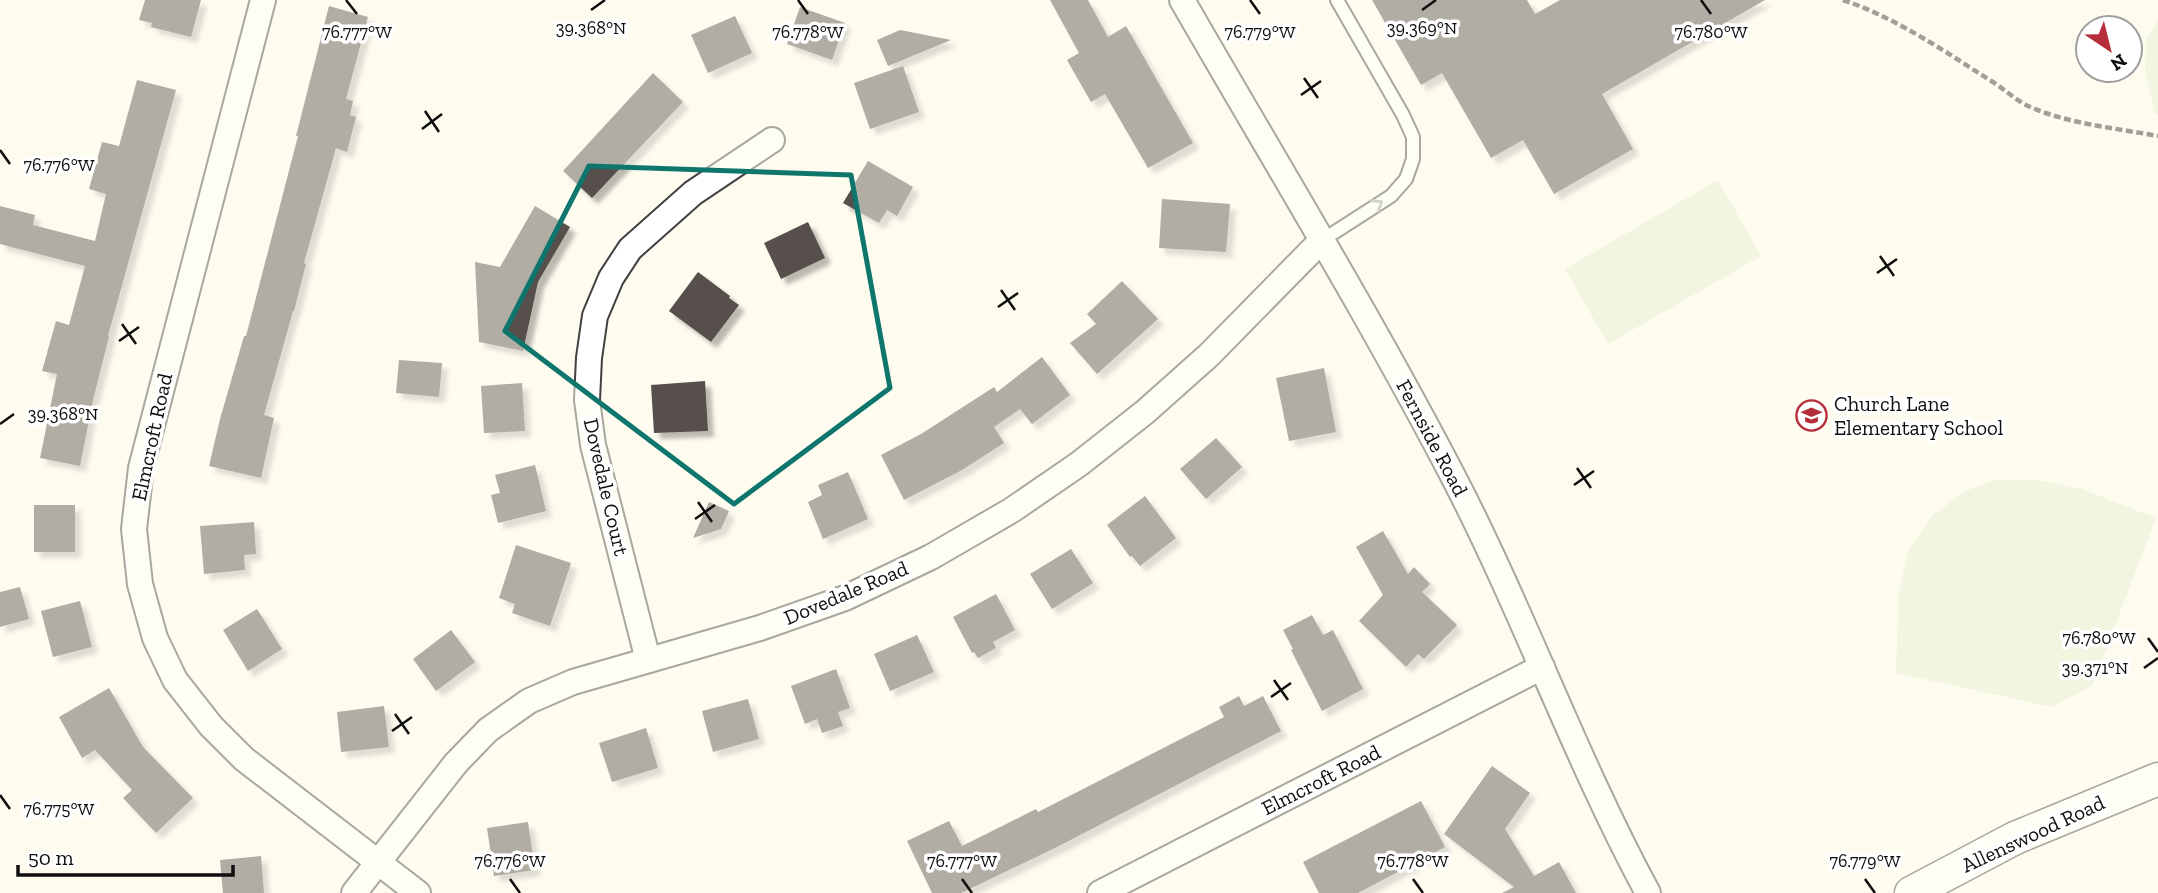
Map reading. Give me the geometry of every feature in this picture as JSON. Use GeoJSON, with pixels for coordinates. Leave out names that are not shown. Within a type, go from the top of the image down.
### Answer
{"type":"FeatureCollection","features":[{"type":"Feature","properties":{"kind":"street","name":"Elmcroft Road"},"geometry":{"type":"LineString","coordinates":[[263,0],[141,468],[134,529],[140,584],[155,638],[175,680],[211,726],[244,759],[418,893]]}},
{"type":"Feature","properties":{"kind":"street","name":"Fernside Road"},"geometry":{"type":"LineString","coordinates":[[1182,0],[1406,389],[1456,482],[1501,572],[1598,794],[1648,893]]}},
{"type":"Feature","properties":{"kind":"street","name":"Dovedale Court"},"geometry":{"type":"LineString","coordinates":[[648,660],[593,445],[587,400],[595,316],[611,278],[630,249],[693,193],[772,140]]}},
{"type":"Feature","properties":{"kind":"street","name":"Dovedale Road"},"geometry":{"type":"LineString","coordinates":[[354,893],[456,763],[488,730],[529,702],[573,682],[760,628],[845,598],[931,557],[1012,510],[1079,464],[1146,412],[1209,355],[1321,241]]}},
{"type":"Feature","properties":{"kind":"street","name":"Elmcroft Road"},"geometry":{"type":"LineString","coordinates":[[1100,893],[1542,667]]}},
{"type":"Feature","properties":{"kind":"street","name":"Allenswood Road"},"geometry":{"type":"LineString","coordinates":[[1911,893],[2015,838],[2158,779]]}},
{"type":"Feature","properties":{"kind":"lane"},"geometry":{"type":"LineString","coordinates":[[1321,241],[1391,196],[1406,179],[1413,159],[1413,136],[1403,115],[1337,0]]}},
{"type":"Feature","properties":{"kind":"path"},"geometry":{"type":"LineString","coordinates":[[1843,0],[1863,7],[1909,31],[1991,80],[2026,105],[2062,118],[2158,136]]}},
{"type":"Feature","properties":{"kind":"highlighted area"},"geometry":{"type":"Polygon","coordinates":[[[589,166],[851,175],[890,388],[734,504],[505,331],[589,166]]]}},
{"type":"Feature","properties":{"kind":"green space"},"geometry":{"type":"Polygon","coordinates":[[[2158,20],[2158,115],[2155,114],[2145,72],[2147,38],[2158,20]]]}},
{"type":"Feature","properties":{"kind":"green space"},"geometry":{"type":"Polygon","coordinates":[[[1718,180],[1761,256],[1608,344],[1565,269],[1718,180]]]}},
{"type":"Feature","properties":{"kind":"green space"},"geometry":{"type":"Polygon","coordinates":[[[1996,480],[2036,480],[2082,489],[2156,518],[2092,686],[2052,707],[1896,673],[1899,590],[1909,549],[1932,516],[1965,491],[1996,480]]]}},
{"type":"Feature","properties":{"kind":"building"},"geometry":{"type":"Polygon","coordinates":[[[145,0],[201,0],[191,37],[151,27],[152,23],[139,20],[145,0]]]}},
{"type":"Feature","properties":{"kind":"building"},"geometry":{"type":"Polygon","coordinates":[[[1050,0],[1088,0],[1108,37],[1126,26],[1193,143],[1148,168],[1105,94],[1091,102],[1067,60],[1079,53],[1050,0]]]}},
{"type":"Feature","properties":{"kind":"building"},"geometry":{"type":"Polygon","coordinates":[[[1372,0],[1527,0],[1535,14],[1560,0],[1765,0],[1602,94],[1633,149],[1554,194],[1523,140],[1491,158],[1442,73],[1421,85],[1372,0]]]}},
{"type":"Feature","properties":{"kind":"building"},"geometry":{"type":"Polygon","coordinates":[[[329,6],[368,17],[346,99],[353,101],[350,115],[356,117],[347,152],[336,148],[264,415],[274,418],[261,478],[209,466],[220,419],[246,336],[329,6]]]}},
{"type":"Feature","properties":{"kind":"building"},"geometry":{"type":"Polygon","coordinates":[[[800,7],[845,23],[832,60],[787,44],[800,7]]]}},
{"type":"Feature","properties":{"kind":"building"},"geometry":{"type":"Polygon","coordinates":[[[735,16],[752,53],[708,73],[691,35],[735,16]]]}},
{"type":"Feature","properties":{"kind":"building"},"geometry":{"type":"Polygon","coordinates":[[[900,30],[951,40],[888,66],[877,40],[900,30]]]}},
{"type":"Feature","properties":{"kind":"building"},"geometry":{"type":"Polygon","coordinates":[[[903,66],[919,112],[870,129],[854,83],[903,66]]]}},
{"type":"Feature","properties":{"kind":"building"},"geometry":{"type":"Polygon","coordinates":[[[653,73],[683,102],[592,198],[563,171],[653,73]]]}},
{"type":"Feature","properties":{"kind":"building"},"geometry":{"type":"Polygon","coordinates":[[[137,80],[176,90],[108,336],[80,466],[40,458],[57,374],[42,371],[56,321],[69,325],[85,266],[0,244],[0,206],[35,215],[33,225],[95,241],[106,194],[89,189],[102,142],[119,146],[137,80]]]}},
{"type":"Feature","properties":{"kind":"building"},"geometry":{"type":"Polygon","coordinates":[[[868,161],[913,187],[897,216],[887,210],[879,223],[843,203],[868,161]]]}},
{"type":"Feature","properties":{"kind":"building"},"geometry":{"type":"Polygon","coordinates":[[[1162,199],[1230,204],[1226,252],[1159,248],[1162,199]]]}},
{"type":"Feature","properties":{"kind":"building"},"geometry":{"type":"Polygon","coordinates":[[[535,206],[570,227],[538,282],[523,351],[479,342],[475,262],[500,267],[535,206]]]}},
{"type":"Feature","properties":{"kind":"building"},"geometry":{"type":"Polygon","coordinates":[[[808,222],[825,258],[781,279],[764,243],[808,222]]]}},
{"type":"Feature","properties":{"kind":"building"},"geometry":{"type":"Polygon","coordinates":[[[698,272],[739,305],[711,342],[669,311],[698,272]]]}},
{"type":"Feature","properties":{"kind":"building"},"geometry":{"type":"Polygon","coordinates":[[[1122,281],[1158,319],[1097,374],[1070,343],[1096,324],[1087,314],[1122,281]]]}},
{"type":"Feature","properties":{"kind":"building"},"geometry":{"type":"Polygon","coordinates":[[[1042,357],[1070,395],[1032,424],[1020,409],[994,427],[1004,443],[962,470],[904,500],[881,455],[921,434],[994,387],[997,392],[1042,357]]]}},
{"type":"Feature","properties":{"kind":"building"},"geometry":{"type":"Polygon","coordinates":[[[399,360],[442,363],[439,397],[396,393],[399,360]]]}},
{"type":"Feature","properties":{"kind":"building"},"geometry":{"type":"Polygon","coordinates":[[[1324,368],[1336,432],[1289,441],[1276,378],[1324,368]]]}},
{"type":"Feature","properties":{"kind":"building"},"geometry":{"type":"Polygon","coordinates":[[[705,381],[708,431],[654,433],[651,385],[705,381]]]}},
{"type":"Feature","properties":{"kind":"building"},"geometry":{"type":"Polygon","coordinates":[[[522,383],[525,431],[484,433],[481,386],[522,383]]]}},
{"type":"Feature","properties":{"kind":"building"},"geometry":{"type":"Polygon","coordinates":[[[1216,438],[1242,467],[1206,499],[1180,469],[1216,438]]]}},
{"type":"Feature","properties":{"kind":"building"},"geometry":{"type":"Polygon","coordinates":[[[535,465],[546,511],[498,523],[491,495],[500,493],[495,475],[535,465]]]}},
{"type":"Feature","properties":{"kind":"building"},"geometry":{"type":"Polygon","coordinates":[[[848,472],[868,519],[823,539],[808,502],[822,495],[818,485],[848,472]]]}},
{"type":"Feature","properties":{"kind":"building"},"geometry":{"type":"Polygon","coordinates":[[[1145,496],[1176,538],[1140,566],[1130,557],[1107,525],[1145,496]]]}},
{"type":"Feature","properties":{"kind":"building"},"geometry":{"type":"Polygon","coordinates":[[[709,502],[729,511],[721,529],[693,538],[709,502]]]}},
{"type":"Feature","properties":{"kind":"building"},"geometry":{"type":"Polygon","coordinates":[[[34,505],[75,505],[75,552],[34,552],[34,505]]]}},
{"type":"Feature","properties":{"kind":"building"},"geometry":{"type":"Polygon","coordinates":[[[254,522],[256,554],[244,555],[245,570],[204,574],[200,526],[254,522]]]}},
{"type":"Feature","properties":{"kind":"building"},"geometry":{"type":"Polygon","coordinates":[[[1383,531],[1408,574],[1414,567],[1430,584],[1422,592],[1457,625],[1424,659],[1418,654],[1406,667],[1359,621],[1383,595],[1356,547],[1383,531]]]}},
{"type":"Feature","properties":{"kind":"building"},"geometry":{"type":"Polygon","coordinates":[[[516,545],[571,563],[550,626],[512,613],[515,604],[499,598],[516,545]]]}},
{"type":"Feature","properties":{"kind":"building"},"geometry":{"type":"Polygon","coordinates":[[[1071,549],[1093,583],[1052,609],[1030,574],[1071,549]]]}},
{"type":"Feature","properties":{"kind":"building"},"geometry":{"type":"Polygon","coordinates":[[[20,587],[29,619],[0,627],[0,592],[20,587]]]}},
{"type":"Feature","properties":{"kind":"building"},"geometry":{"type":"Polygon","coordinates":[[[996,594],[1015,630],[993,642],[996,648],[978,658],[972,653],[953,617],[996,594]]]}},
{"type":"Feature","properties":{"kind":"building"},"geometry":{"type":"Polygon","coordinates":[[[80,601],[92,647],[53,657],[41,611],[80,601]]]}},
{"type":"Feature","properties":{"kind":"building"},"geometry":{"type":"Polygon","coordinates":[[[257,609],[282,649],[248,671],[223,630],[257,609]]]}},
{"type":"Feature","properties":{"kind":"building"},"geometry":{"type":"Polygon","coordinates":[[[1312,615],[1323,635],[1333,630],[1363,689],[1322,711],[1283,630],[1312,615]]]}},
{"type":"Feature","properties":{"kind":"building"},"geometry":{"type":"Polygon","coordinates":[[[451,630],[475,662],[436,691],[413,659],[451,630]]]}},
{"type":"Feature","properties":{"kind":"building"},"geometry":{"type":"Polygon","coordinates":[[[917,635],[934,672],[890,691],[874,654],[917,635]]]}},
{"type":"Feature","properties":{"kind":"building"},"geometry":{"type":"Polygon","coordinates":[[[836,669],[850,708],[838,712],[843,726],[822,733],[817,719],[805,724],[791,686],[836,669]]]}},
{"type":"Feature","properties":{"kind":"building"},"geometry":{"type":"Polygon","coordinates":[[[109,688],[143,747],[193,798],[156,833],[123,798],[132,790],[95,750],[82,758],[59,717],[109,688]]]}},
{"type":"Feature","properties":{"kind":"building"},"geometry":{"type":"Polygon","coordinates":[[[1239,696],[1244,706],[1263,696],[1281,731],[1055,848],[961,893],[932,893],[907,841],[949,821],[962,846],[1036,809],[1038,812],[1224,717],[1219,707],[1239,696]]]}},
{"type":"Feature","properties":{"kind":"building"},"geometry":{"type":"Polygon","coordinates":[[[748,699],[759,739],[713,752],[702,711],[748,699]]]}},
{"type":"Feature","properties":{"kind":"building"},"geometry":{"type":"Polygon","coordinates":[[[384,706],[389,747],[341,752],[337,712],[384,706]]]}},
{"type":"Feature","properties":{"kind":"building"},"geometry":{"type":"Polygon","coordinates":[[[646,728],[658,768],[612,782],[599,743],[646,728]]]}},
{"type":"Feature","properties":{"kind":"building"},"geometry":{"type":"Polygon","coordinates":[[[1492,766],[1530,793],[1505,829],[1534,876],[1559,862],[1576,893],[1502,893],[1514,887],[1444,834],[1492,766]]]}},
{"type":"Feature","properties":{"kind":"building"},"geometry":{"type":"Polygon","coordinates":[[[1421,801],[1445,847],[1358,893],[1319,893],[1303,862],[1421,801]]]}},
{"type":"Feature","properties":{"kind":"building"},"geometry":{"type":"Polygon","coordinates":[[[528,822],[535,870],[494,876],[487,828],[528,822]]]}},
{"type":"Feature","properties":{"kind":"building"},"geometry":{"type":"Polygon","coordinates":[[[261,856],[264,893],[223,893],[220,860],[261,856]]]}},
{"type":"Feature","properties":{"kind":"place","name":"Church Lane Elementary School"},"geometry":{"type":"Point","coordinates":[1811,416]}}]}
